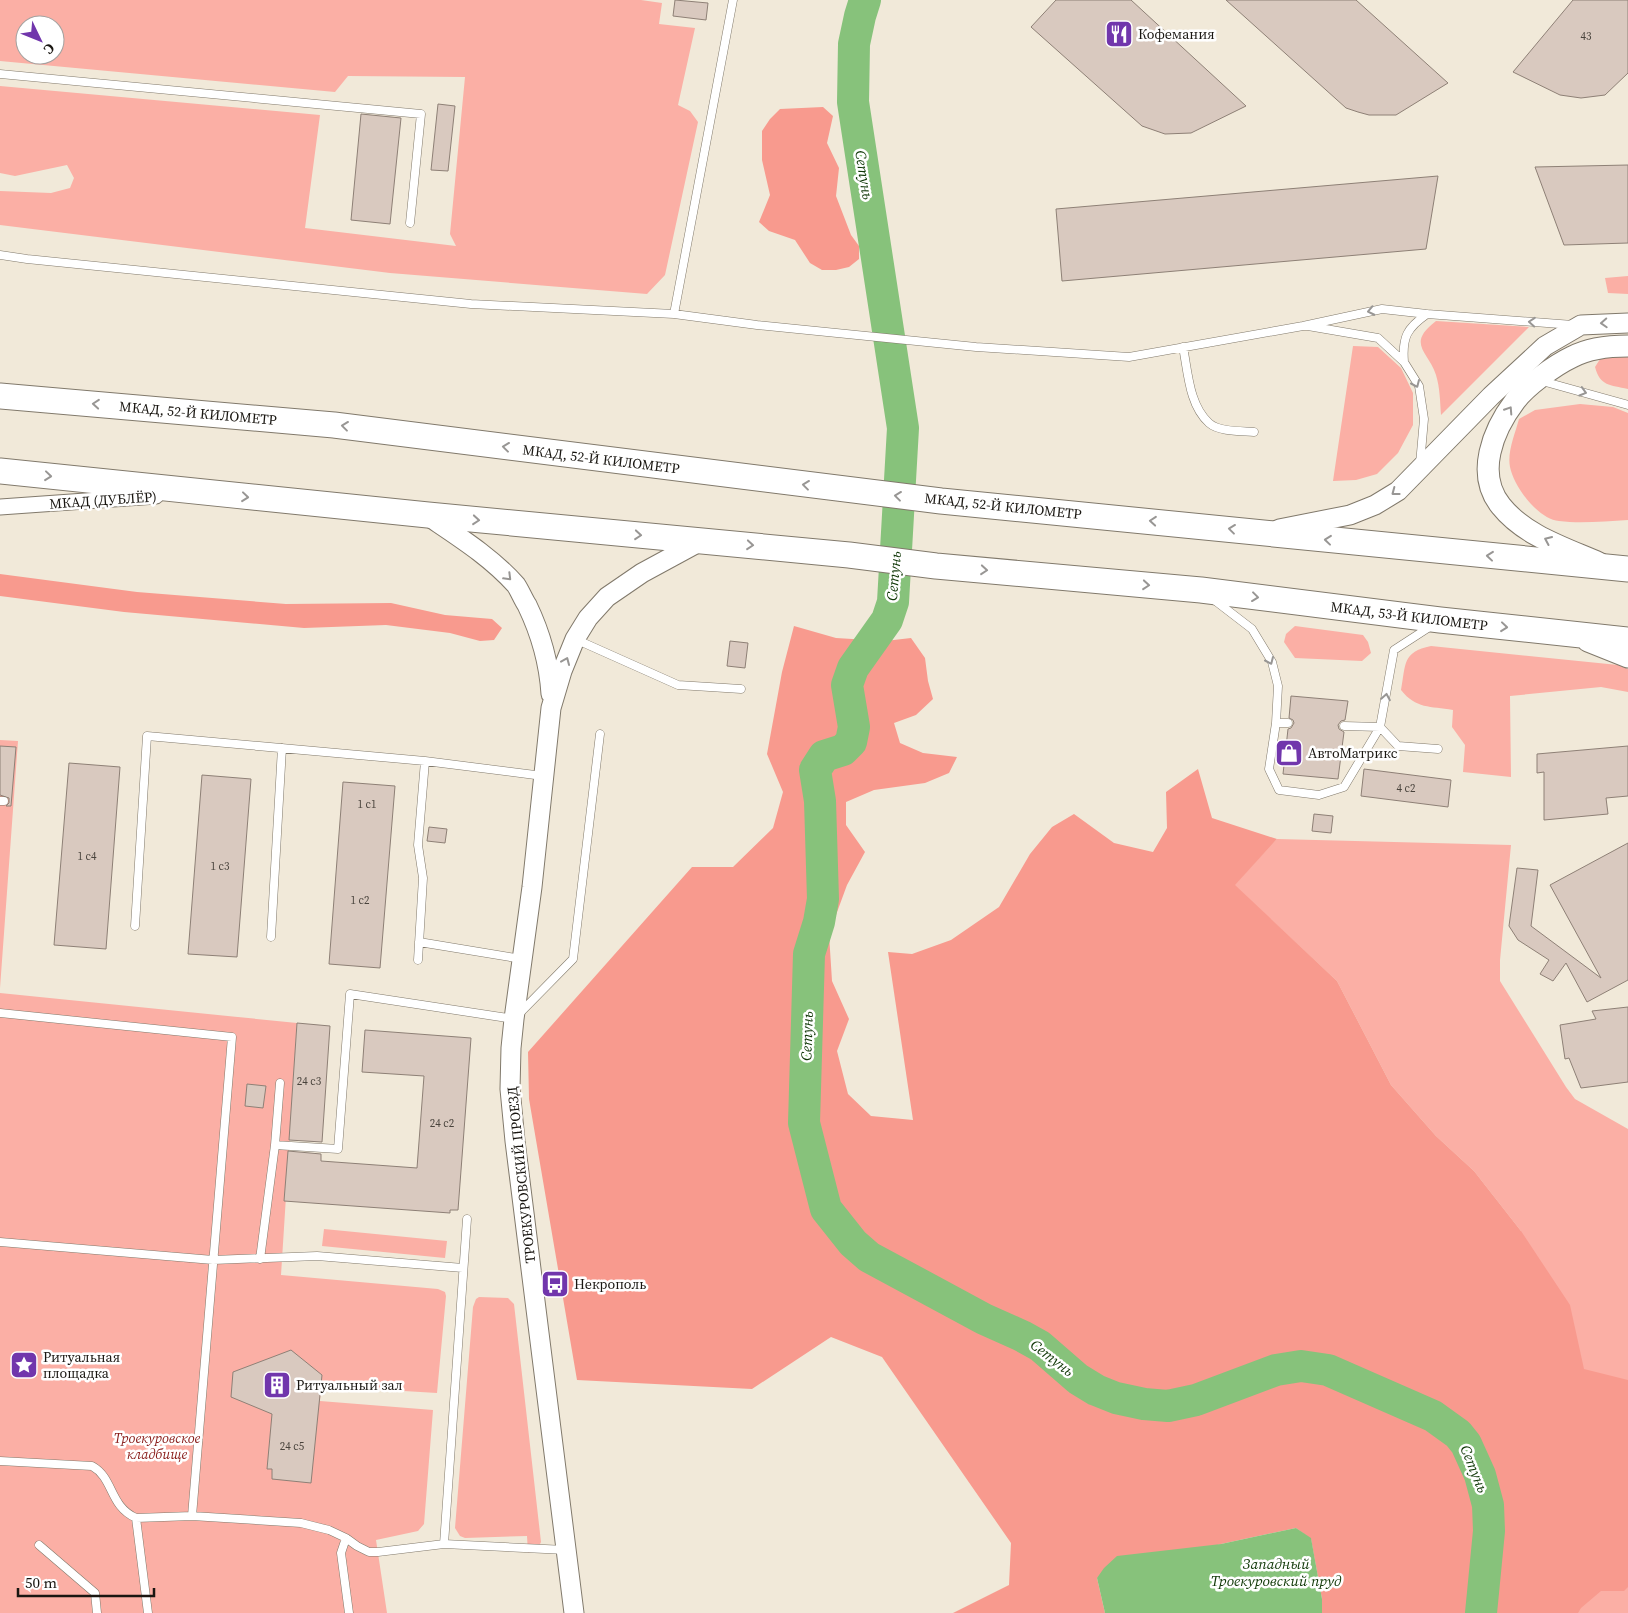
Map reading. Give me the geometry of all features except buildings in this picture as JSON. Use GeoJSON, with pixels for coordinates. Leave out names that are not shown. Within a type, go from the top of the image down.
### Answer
{"type":"FeatureCollection","features":[{"type":"Feature","properties":{"kind":"highway","name":"МКАД, 52-Й КИЛОМЕТР"},"geometry":{"type":"LineString","coordinates":[[0,396],[334,425],[854,491],[1262,533]]}},
{"type":"Feature","properties":{"kind":"highway"},"geometry":{"type":"LineString","coordinates":[[0,471],[428,515],[849,554],[936,566],[1196,590]]}},
{"type":"Feature","properties":{"kind":"highway"},"geometry":{"type":"LineString","coordinates":[[1262,533],[1618,568]]}},
{"type":"Feature","properties":{"kind":"highway","name":"МКАД, 53-Й КИЛОМЕТР"},"geometry":{"type":"LineString","coordinates":[[1196,590],[1440,620],[1628,640]]}},
{"type":"Feature","properties":{"kind":"main road"},"geometry":{"type":"LineString","coordinates":[[1618,568],[1534,534],[1512,518],[1499,505],[1491,488],[1488,468],[1490,448],[1502,421],[1516,399],[1555,366],[1573,356],[1591,350],[1628,346]]}},
{"type":"Feature","properties":{"kind":"main road"},"geometry":{"type":"LineString","coordinates":[[1571,634],[1628,657]]}},
{"type":"Feature","properties":{"kind":"street"},"geometry":{"type":"LineString","coordinates":[[1262,533],[1350,515],[1375,505],[1398,491],[1491,396],[1545,346],[1581,325],[1628,323]]}},
{"type":"Feature","properties":{"kind":"street","name":"МКАД (ДУБЛЁР)"},"geometry":{"type":"LineString","coordinates":[[0,507],[206,492]]}},
{"type":"Feature","properties":{"kind":"street","name":"ТРОЕКУРОВСКИЙ ПРОЕЗД"},"geometry":{"type":"LineString","coordinates":[[428,515],[471,545],[517,587],[538,628],[549,672],[551,708]]}},
{"type":"Feature","properties":{"kind":"street","name":"ТРОЕКУРОВСКИЙ ПРОЕЗД"},"geometry":{"type":"LineString","coordinates":[[574,1613],[515,1141],[510,1089],[514,1019],[532,887],[551,708],[562,671],[575,640],[588,618],[608,597],[642,573],[701,541]]}},
{"type":"Feature","properties":{"kind":"lane"},"geometry":{"type":"LineString","coordinates":[[674,314],[733,0]]}},
{"type":"Feature","properties":{"kind":"lane"},"geometry":{"type":"LineString","coordinates":[[0,74],[421,114],[410,223]]}},
{"type":"Feature","properties":{"kind":"lane"},"geometry":{"type":"LineString","coordinates":[[0,255],[471,304],[674,314],[757,325],[976,348],[1129,357],[1303,326],[1382,308],[1427,314],[1581,325]]}},
{"type":"Feature","properties":{"kind":"lane"},"geometry":{"type":"LineString","coordinates":[[1404,362],[1403,346],[1408,332],[1415,322],[1427,314]]}},
{"type":"Feature","properties":{"kind":"lane"},"geometry":{"type":"LineString","coordinates":[[1303,326],[1378,338],[1404,362],[1419,386],[1424,419],[1419,470]]}},
{"type":"Feature","properties":{"kind":"lane"},"geometry":{"type":"LineString","coordinates":[[1184,347],[1191,388],[1198,407],[1210,424],[1229,430],[1254,432]]}},
{"type":"Feature","properties":{"kind":"lane"},"geometry":{"type":"LineString","coordinates":[[1538,380],[1628,405]]}},
{"type":"Feature","properties":{"kind":"lane"},"geometry":{"type":"LineString","coordinates":[[1196,590],[1252,628],[1272,662],[1278,686],[1276,723],[1270,768],[1279,790],[1319,795],[1344,788],[1380,727],[1394,650],[1440,620]]}},
{"type":"Feature","properties":{"kind":"lane"},"geometry":{"type":"LineString","coordinates":[[575,640],[678,685],[741,689]]}},
{"type":"Feature","properties":{"kind":"lane"},"geometry":{"type":"LineString","coordinates":[[1276,723],[1288,723]]}},
{"type":"Feature","properties":{"kind":"lane"},"geometry":{"type":"LineString","coordinates":[[1344,726],[1380,727],[1398,746],[1438,749]]}},
{"type":"Feature","properties":{"kind":"lane"},"geometry":{"type":"LineString","coordinates":[[275,1145],[338,1149],[350,994],[514,1019],[573,959],[600,734]]}},
{"type":"Feature","properties":{"kind":"lane"},"geometry":{"type":"LineString","coordinates":[[135,926],[147,736],[426,761],[543,776]]}},
{"type":"Feature","properties":{"kind":"lane"},"geometry":{"type":"LineString","coordinates":[[272,937],[282,748]]}},
{"type":"Feature","properties":{"kind":"lane"},"geometry":{"type":"LineString","coordinates":[[418,960],[424,878],[418,845],[426,761]]}},
{"type":"Feature","properties":{"kind":"lane"},"geometry":{"type":"LineString","coordinates":[[419,942],[522,959]]}},
{"type":"Feature","properties":{"kind":"lane"},"geometry":{"type":"LineString","coordinates":[[0,1013],[232,1037],[192,1516]]}},
{"type":"Feature","properties":{"kind":"lane"},"geometry":{"type":"LineString","coordinates":[[260,1259],[275,1145],[280,1082]]}},
{"type":"Feature","properties":{"kind":"lane"},"geometry":{"type":"LineString","coordinates":[[444,1544],[467,1219]]}},
{"type":"Feature","properties":{"kind":"lane"},"geometry":{"type":"LineString","coordinates":[[0,1242],[213,1260],[317,1256],[463,1268]]}},
{"type":"Feature","properties":{"kind":"lane"},"geometry":{"type":"LineString","coordinates":[[0,1462],[92,1466],[102,1474],[122,1509],[136,1518],[192,1516],[301,1523],[329,1530],[369,1552],[444,1544],[566,1550]]}},
{"type":"Feature","properties":{"kind":"lane"},"geometry":{"type":"LineString","coordinates":[[136,1518],[148,1613]]}},
{"type":"Feature","properties":{"kind":"lane"},"geometry":{"type":"LineString","coordinates":[[346,1538],[341,1553],[349,1613]]}},
{"type":"Feature","properties":{"kind":"lane"},"geometry":{"type":"LineString","coordinates":[[39,1545],[95,1593],[97,1613]]}},
{"type":"Feature","properties":{"kind":"green space"},"geometry":{"type":"Polygon","coordinates":[[[0,0],[641,0],[662,3],[659,24],[695,28],[678,105],[690,111],[698,122],[665,275],[647,294],[390,273],[0,225],[0,191],[51,193],[70,188],[74,178],[67,165],[15,176],[0,173],[0,86],[320,115],[305,228],[456,246],[450,234],[465,77],[348,76],[335,92],[43,65],[65,65],[65,15],[15,15],[15,62],[0,61],[0,0]]]}},
{"type":"Feature","properties":{"kind":"green space"},"geometry":{"type":"Polygon","coordinates":[[[1628,276],[1628,294],[1608,293],[1605,278],[1628,276]]]}},
{"type":"Feature","properties":{"kind":"green space"},"geometry":{"type":"Polygon","coordinates":[[[1436,321],[1529,327],[1441,415],[1436,375],[1422,348],[1421,342],[1422,336],[1427,329],[1436,321]]]}},
{"type":"Feature","properties":{"kind":"green space"},"geometry":{"type":"Polygon","coordinates":[[[1353,346],[1378,347],[1401,368],[1413,393],[1413,425],[1398,453],[1377,474],[1356,480],[1333,481],[1353,346]]]}},
{"type":"Feature","properties":{"kind":"green space"},"geometry":{"type":"Polygon","coordinates":[[[1628,352],[1628,389],[1607,384],[1603,381],[1595,367],[1602,356],[1628,352]]]}},
{"type":"Feature","properties":{"kind":"green space"},"geometry":{"type":"Polygon","coordinates":[[[1580,404],[1613,407],[1628,413],[1628,520],[1576,522],[1551,519],[1543,515],[1528,501],[1512,475],[1509,461],[1519,419],[1535,410],[1580,404]]]}},
{"type":"Feature","properties":{"kind":"green space"},"geometry":{"type":"Polygon","coordinates":[[[1295,626],[1363,635],[1368,642],[1371,653],[1362,661],[1295,658],[1284,642],[1286,634],[1295,626]]]}},
{"type":"Feature","properties":{"kind":"green space"},"geometry":{"type":"Polygon","coordinates":[[[1431,646],[1618,665],[1628,669],[1628,692],[1601,687],[1510,696],[1511,777],[1463,772],[1465,745],[1452,727],[1453,710],[1418,704],[1401,690],[1405,666],[1410,656],[1431,646]]]}},
{"type":"Feature","properties":{"kind":"green space"},"geometry":{"type":"Polygon","coordinates":[[[0,740],[18,741],[0,988],[0,740]]]}},
{"type":"Feature","properties":{"kind":"green space"},"geometry":{"type":"Polygon","coordinates":[[[1277,839],[1511,845],[1500,960],[1500,981],[1575,1099],[1628,1129],[1628,1613],[1510,1613],[1521,1231],[1474,1171],[1436,1136],[1391,1085],[1337,981],[1234,885],[1277,839]]]}},
{"type":"Feature","properties":{"kind":"green space","name":"Троекуровское кладбище"},"geometry":{"type":"Polygon","coordinates":[[[0,993],[297,1023],[281,1275],[438,1289],[445,1292],[446,1296],[437,1393],[321,1386],[320,1401],[433,1410],[424,1524],[418,1531],[376,1540],[387,1613],[0,1613],[0,993]]]}},
{"type":"Feature","properties":{"kind":"green space"},"geometry":{"type":"Polygon","coordinates":[[[324,1229],[447,1241],[445,1258],[322,1246],[324,1229]]]}},
{"type":"Feature","properties":{"kind":"green space"},"geometry":{"type":"Polygon","coordinates":[[[479,1297],[508,1298],[514,1304],[541,1542],[537,1550],[528,1553],[527,1536],[465,1538],[460,1536],[455,1528],[473,1307],[476,1299],[479,1297]]]}},
{"type":"Feature","properties":{"kind":"shaded area"},"geometry":{"type":"Polygon","coordinates":[[[823,107],[833,116],[827,143],[839,168],[836,196],[851,235],[859,246],[859,259],[849,267],[836,270],[822,270],[810,263],[795,240],[769,231],[759,222],[770,195],[762,160],[762,131],[780,109],[823,107]]]}},
{"type":"Feature","properties":{"kind":"shaded area"},"geometry":{"type":"Polygon","coordinates":[[[0,574],[137,592],[286,604],[391,603],[445,615],[492,619],[502,628],[494,640],[480,641],[450,633],[386,625],[304,628],[124,612],[0,596],[0,574]]]}},
{"type":"Feature","properties":{"kind":"shaded area"},"geometry":{"type":"Polygon","coordinates":[[[794,626],[836,638],[885,641],[911,638],[925,658],[933,699],[916,715],[894,723],[900,743],[923,753],[957,757],[949,773],[925,783],[874,790],[846,802],[846,825],[865,852],[847,885],[829,934],[832,981],[849,1019],[837,1051],[848,1094],[871,1116],[913,1120],[888,952],[912,954],[951,940],[999,907],[1030,854],[1052,827],[1074,814],[1114,843],[1153,852],[1167,828],[1166,792],[1198,769],[1212,818],[1277,839],[1235,885],[1337,981],[1391,1085],[1436,1136],[1474,1171],[1521,1231],[1570,1305],[1584,1369],[1628,1380],[1628,1587],[1624,1591],[1601,1591],[1581,1608],[1578,1613],[1322,1613],[1322,1599],[1311,1539],[1296,1528],[1221,1544],[1097,1578],[1105,1613],[953,1613],[1009,1585],[1011,1543],[882,1357],[831,1337],[752,1389],[577,1380],[529,1099],[528,1052],[692,867],[733,867],[773,828],[783,792],[767,754],[782,672],[794,626]]]}},
{"type":"Feature","properties":{"kind":"water","name":"Западный Троекуровский пруд"},"geometry":{"type":"Polygon","coordinates":[[[1296,1528],[1311,1538],[1322,1599],[1322,1613],[1105,1613],[1097,1578],[1104,1568],[1117,1556],[1221,1544],[1296,1528]]]}},
{"type":"Feature","properties":{"kind":"waterway","name":"Сетунь"},"geometry":{"type":"LineString","coordinates":[[865,0],[854,44],[853,102],[903,428],[893,602],[887,620],[853,668],[847,685],[854,727],[851,742],[843,750],[824,756],[815,770],[820,801],[823,899],[819,922],[809,954],[804,1123],[826,1209],[853,1243],[869,1257],[984,1319],[1040,1346],[1078,1379],[1096,1390],[1116,1398],[1144,1404],[1168,1406],[1196,1400],[1276,1370],[1301,1366],[1328,1370],[1433,1416],[1458,1434],[1466,1444],[1480,1475],[1488,1505],[1489,1531],[1481,1613]]}},
{"type":"Feature","properties":{"kind":"place","name":"Кофемания"},"geometry":{"type":"Point","coordinates":[1119,34]}},
{"type":"Feature","properties":{"kind":"place","name":"АвтоМатрикс"},"geometry":{"type":"Point","coordinates":[1289,753]}},
{"type":"Feature","properties":{"kind":"place","name":"Некрополь"},"geometry":{"type":"Point","coordinates":[555,1284]}},
{"type":"Feature","properties":{"kind":"place","name":"Ритуальная площадка"},"geometry":{"type":"Point","coordinates":[24,1365]}},
{"type":"Feature","properties":{"kind":"place","name":"Ритуальный зал"},"geometry":{"type":"Point","coordinates":[277,1385]}}]}
